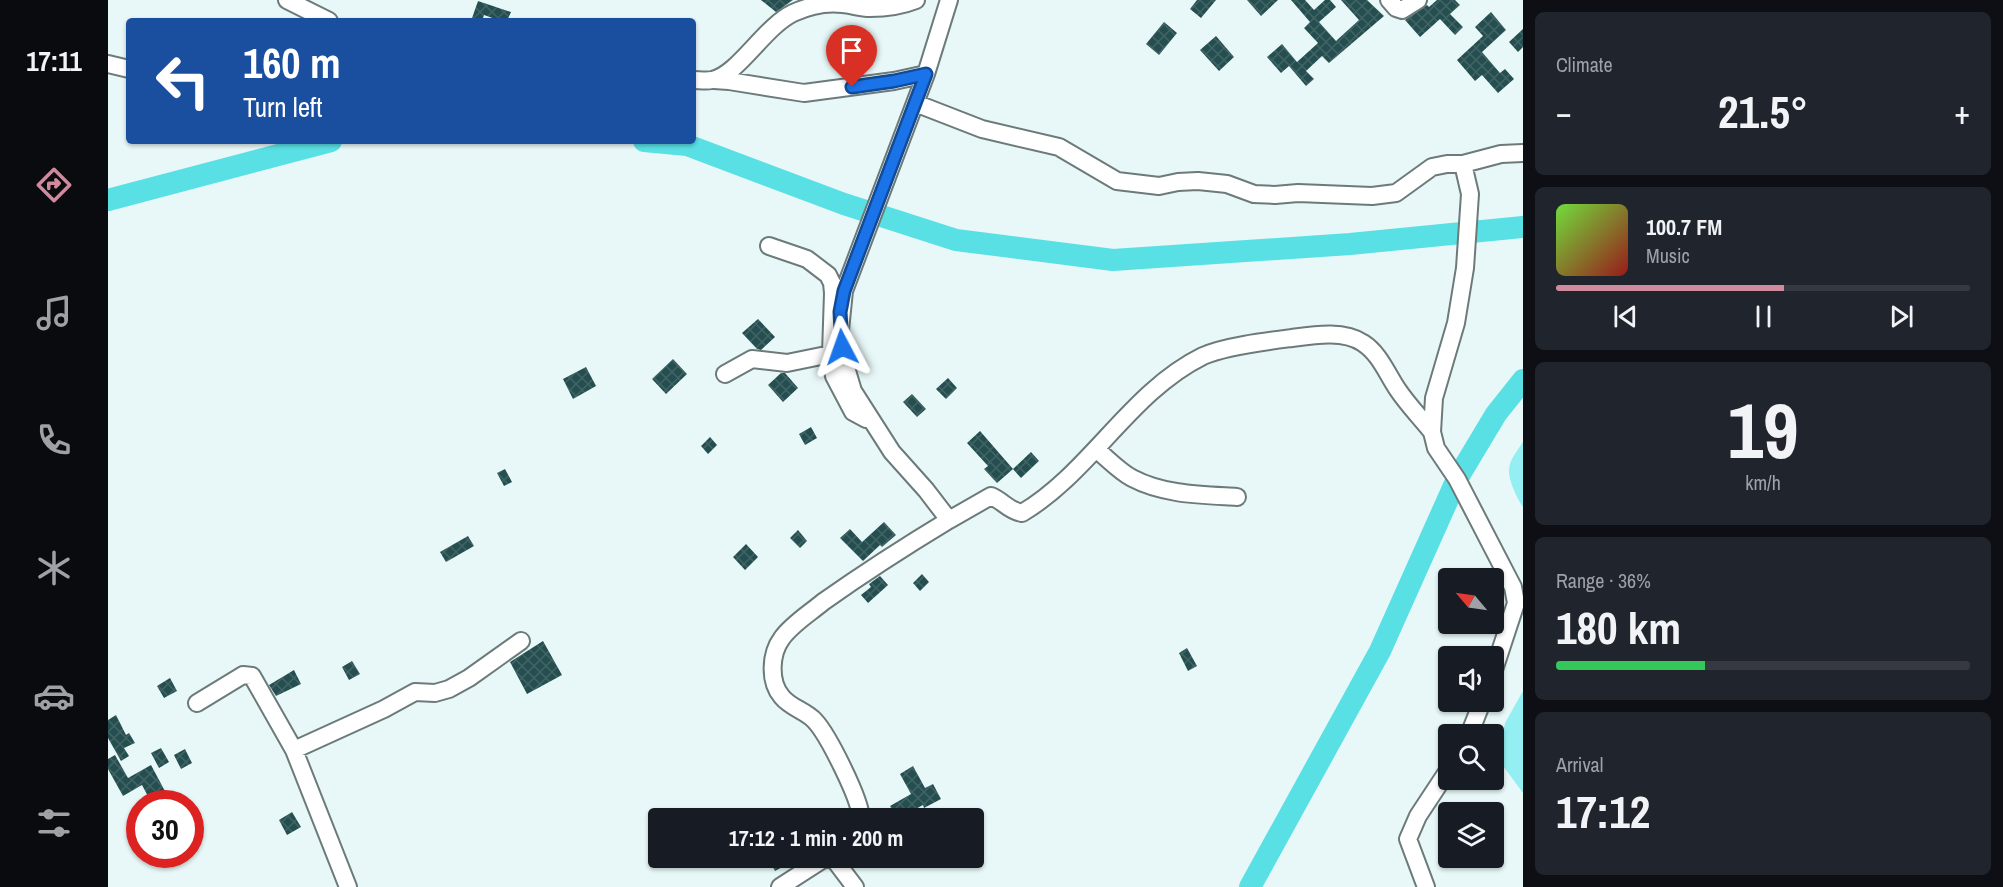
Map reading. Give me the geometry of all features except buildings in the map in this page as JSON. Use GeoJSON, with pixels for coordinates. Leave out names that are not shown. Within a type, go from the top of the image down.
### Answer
{"type":"FeatureCollection","features":[{"type":"Feature","properties":{"kind":"street"},"geometry":{"type":"LineString","coordinates":[[287,0],[323,18]]}},
{"type":"Feature","properties":{"kind":"street"},"geometry":{"type":"LineString","coordinates":[[712,80],[728,72],[764,35],[792,14],[812,6],[839,3],[868,8],[901,6],[916,0]]}},
{"type":"Feature","properties":{"kind":"street"},"geometry":{"type":"LineString","coordinates":[[949,0],[926,74],[849,276],[840,312],[845,364],[853,392],[892,452],[949,520]]}},
{"type":"Feature","properties":{"kind":"street"},"geometry":{"type":"LineString","coordinates":[[1395,5],[1418,0]]}},
{"type":"Feature","properties":{"kind":"street"},"geometry":{"type":"LineString","coordinates":[[108,64],[126,68]]}},
{"type":"Feature","properties":{"kind":"street"},"geometry":{"type":"LineString","coordinates":[[696,80],[729,81],[804,93],[894,81],[926,74]]}},
{"type":"Feature","properties":{"kind":"street"},"geometry":{"type":"LineString","coordinates":[[913,108],[982,129],[1059,147],[1117,181],[1159,186],[1198,181],[1227,184],[1254,194],[1372,196],[1396,193],[1432,167],[1463,164],[1501,154],[1523,153]]}},
{"type":"Feature","properties":{"kind":"street"},"geometry":{"type":"LineString","coordinates":[[1463,164],[1470,194],[1466,267],[1456,323],[1434,398],[1432,432],[1436,447],[1462,489],[1513,587],[1516,603],[1502,646]]}},
{"type":"Feature","properties":{"kind":"street"},"geometry":{"type":"LineString","coordinates":[[769,246],[807,259],[828,275],[833,293],[831,354],[834,376],[845,402],[853,412],[872,423]]}},
{"type":"Feature","properties":{"kind":"street"},"geometry":{"type":"LineString","coordinates":[[859,808],[822,730],[814,720],[790,705],[775,687],[773,675],[774,651],[782,637],[806,615],[858,577],[992,496],[1008,509],[1022,513],[1063,481],[1152,393],[1205,355],[1260,342],[1310,335],[1345,335],[1363,342],[1376,355],[1396,388],[1432,432]]}},
{"type":"Feature","properties":{"kind":"street"},"geometry":{"type":"LineString","coordinates":[[725,374],[752,359],[788,363],[831,354]]}},
{"type":"Feature","properties":{"kind":"street"},"geometry":{"type":"LineString","coordinates":[[1096,449],[1119,469],[1148,485],[1190,494],[1237,497]]}},
{"type":"Feature","properties":{"kind":"street"},"geometry":{"type":"LineString","coordinates":[[294,750],[384,709],[415,692],[435,693],[449,689],[469,678],[520,641]]}},
{"type":"Feature","properties":{"kind":"street"},"geometry":{"type":"LineString","coordinates":[[197,702],[243,675],[249,675],[257,682],[294,750],[348,887]]}},
{"type":"Feature","properties":{"kind":"street"},"geometry":{"type":"LineString","coordinates":[[1426,887],[1408,839],[1418,816],[1438,786]]}},
{"type":"Feature","properties":{"kind":"street"},"geometry":{"type":"LineString","coordinates":[[780,887],[809,868]]}},
{"type":"Feature","properties":{"kind":"street"},"geometry":{"type":"LineString","coordinates":[[841,868],[855,887]]}},
{"type":"Feature","properties":{"kind":"shaded area"},"geometry":{"type":"Polygon","coordinates":[[[1523,442],[1523,507],[1511,482],[1509,470],[1512,459],[1523,442]]]}},
{"type":"Feature","properties":{"kind":"shaded area"},"geometry":{"type":"Polygon","coordinates":[[[1523,691],[1523,793],[1504,767],[1505,723],[1523,691]]]}},
{"type":"Feature","properties":{"kind":"waterway"},"geometry":{"type":"LineString","coordinates":[[108,200],[320,144]]}},
{"type":"Feature","properties":{"kind":"waterway"},"geometry":{"type":"LineString","coordinates":[[676,144],[687,145],[844,204],[956,240],[1113,260],[1350,244],[1523,227]]}},
{"type":"Feature","properties":{"kind":"waterway"},"geometry":{"type":"LineString","coordinates":[[1250,887],[1380,651],[1457,479],[1496,414],[1523,380]]}},
{"type":"Feature","properties":{"kind":"route"},"geometry":{"type":"LineString","coordinates":[[842,347],[840,312],[844,291],[926,74],[852,87]]}}]}
